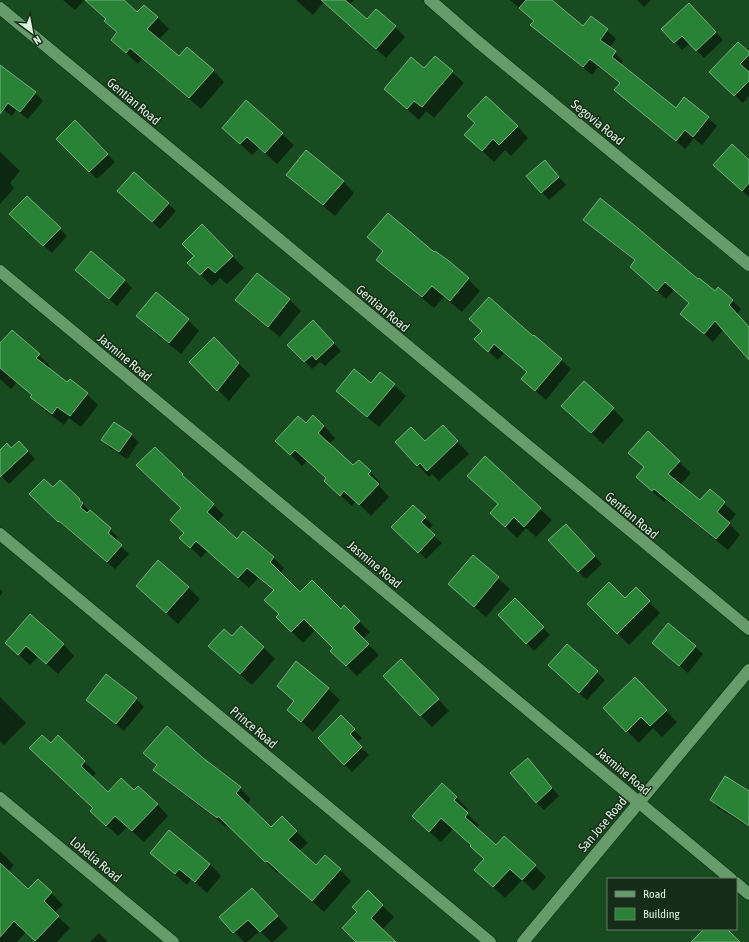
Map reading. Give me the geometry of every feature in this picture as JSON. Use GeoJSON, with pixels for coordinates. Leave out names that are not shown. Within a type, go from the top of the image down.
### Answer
{"type":"FeatureCollection","features":[{"type":"Feature","properties":{"kind":"street","name":"Segovia Road"},"geometry":{"type":"LineString","coordinates":[[430,0],[477,41],[749,265]]}},
{"type":"Feature","properties":{"kind":"street","name":"Gentian Road"},"geometry":{"type":"LineString","coordinates":[[0,8],[749,629]]}},
{"type":"Feature","properties":{"kind":"street","name":"Jasmine Road"},"geometry":{"type":"LineString","coordinates":[[0,271],[730,878]]}},
{"type":"Feature","properties":{"kind":"street","name":"Prince Road"},"geometry":{"type":"LineString","coordinates":[[0,534],[490,942]]}},
{"type":"Feature","properties":{"kind":"street","name":"San Jose Road"},"geometry":{"type":"LineString","coordinates":[[523,942],[749,670]]}},
{"type":"Feature","properties":{"kind":"street","name":"Lobelia Road"},"geometry":{"type":"LineString","coordinates":[[0,798],[173,942]]}},
{"type":"Feature","properties":{"kind":"street"},"geometry":{"type":"LineString","coordinates":[[737,884],[749,894]]}},
{"type":"Feature","properties":{"kind":"building"},"geometry":{"type":"Polygon","coordinates":[[[85,0],[124,0],[137,12],[144,5],[158,17],[147,29],[179,56],[187,47],[214,70],[189,98],[130,48],[126,53],[111,40],[117,32],[104,21],[106,19],[85,0]]]}},
{"type":"Feature","properties":{"kind":"building"},"geometry":{"type":"Polygon","coordinates":[[[321,0],[345,0],[367,19],[376,9],[396,26],[376,49],[321,0]]]}},
{"type":"Feature","properties":{"kind":"building"},"geometry":{"type":"Polygon","coordinates":[[[526,0],[552,0],[583,26],[591,16],[608,29],[600,40],[616,51],[612,57],[676,108],[684,97],[709,117],[693,137],[685,130],[676,141],[614,90],[620,83],[590,59],[583,67],[530,25],[534,21],[519,8],[526,0]]]}},
{"type":"Feature","properties":{"kind":"building"},"geometry":{"type":"Polygon","coordinates":[[[689,3],[716,32],[696,51],[682,36],[674,43],[661,29],[689,3]]]}},
{"type":"Feature","properties":{"kind":"building"},"geometry":{"type":"Polygon","coordinates":[[[738,42],[749,52],[749,55],[740,64],[749,72],[749,81],[734,96],[709,72],[738,42]]]}},
{"type":"Feature","properties":{"kind":"building"},"geometry":{"type":"Polygon","coordinates":[[[435,56],[453,71],[422,107],[414,101],[407,109],[384,89],[411,57],[424,68],[435,56]]]}},
{"type":"Feature","properties":{"kind":"building"},"geometry":{"type":"Polygon","coordinates":[[[0,65],[36,92],[20,112],[8,103],[0,114],[0,65]]]}},
{"type":"Feature","properties":{"kind":"building"},"geometry":{"type":"Polygon","coordinates":[[[486,96],[518,126],[499,145],[493,139],[482,151],[464,135],[475,123],[467,116],[486,96]]]}},
{"type":"Feature","properties":{"kind":"building"},"geometry":{"type":"Polygon","coordinates":[[[246,100],[283,133],[265,153],[247,137],[240,144],[222,128],[246,100]]]}},
{"type":"Feature","properties":{"kind":"building"},"geometry":{"type":"Polygon","coordinates":[[[75,120],[108,154],[89,172],[56,139],[75,120]]]}},
{"type":"Feature","properties":{"kind":"building"},"geometry":{"type":"Polygon","coordinates":[[[732,144],[749,160],[749,183],[742,191],[713,165],[732,144]]]}},
{"type":"Feature","properties":{"kind":"building"},"geometry":{"type":"Polygon","coordinates":[[[306,150],[344,181],[323,205],[286,175],[306,150]]]}},
{"type":"Feature","properties":{"kind":"building"},"geometry":{"type":"Polygon","coordinates":[[[545,160],[559,177],[541,193],[526,176],[545,160]]]}},
{"type":"Feature","properties":{"kind":"building"},"geometry":{"type":"Polygon","coordinates":[[[134,172],[169,203],[152,222],[117,191],[134,172]]]}},
{"type":"Feature","properties":{"kind":"building"},"geometry":{"type":"Polygon","coordinates":[[[27,196],[61,228],[43,246],[9,214],[27,196]]]}},
{"type":"Feature","properties":{"kind":"building"},"geometry":{"type":"Polygon","coordinates":[[[600,198],[698,279],[699,278],[715,291],[718,287],[733,300],[729,305],[749,327],[749,360],[715,321],[704,334],[680,314],[689,303],[665,282],[657,291],[630,267],[635,260],[583,220],[600,198]]]}},
{"type":"Feature","properties":{"kind":"building"},"geometry":{"type":"Polygon","coordinates":[[[388,213],[434,252],[435,251],[449,261],[469,278],[450,301],[432,286],[422,297],[376,260],[383,251],[367,237],[388,213]]]}},
{"type":"Feature","properties":{"kind":"building"},"geometry":{"type":"Polygon","coordinates":[[[202,224],[233,256],[215,273],[208,267],[200,275],[187,263],[194,256],[182,244],[202,224]]]}},
{"type":"Feature","properties":{"kind":"building"},"geometry":{"type":"Polygon","coordinates":[[[91,251],[125,280],[109,299],[75,270],[91,251]]]}},
{"type":"Feature","properties":{"kind":"building"},"geometry":{"type":"Polygon","coordinates":[[[257,273],[290,299],[268,327],[235,300],[257,273]]]}},
{"type":"Feature","properties":{"kind":"building"},"geometry":{"type":"Polygon","coordinates":[[[156,292],[189,319],[169,343],[136,316],[156,292]]]}},
{"type":"Feature","properties":{"kind":"building"},"geometry":{"type":"Polygon","coordinates":[[[489,297],[533,336],[534,335],[562,359],[535,391],[521,379],[527,372],[494,344],[488,352],[474,339],[482,331],[469,319],[489,297]]]}},
{"type":"Feature","properties":{"kind":"building"},"geometry":{"type":"Polygon","coordinates":[[[313,320],[334,343],[316,360],[312,355],[304,362],[287,345],[313,320]]]}},
{"type":"Feature","properties":{"kind":"building"},"geometry":{"type":"Polygon","coordinates":[[[12,330],[40,354],[36,358],[67,382],[70,379],[88,393],[70,416],[57,407],[52,414],[30,397],[32,395],[0,368],[0,343],[12,330]]]}},
{"type":"Feature","properties":{"kind":"building"},"geometry":{"type":"Polygon","coordinates":[[[214,337],[239,363],[217,391],[189,362],[214,337]]]}},
{"type":"Feature","properties":{"kind":"building"},"geometry":{"type":"Polygon","coordinates":[[[354,369],[371,383],[380,372],[395,384],[367,417],[336,391],[354,369]]]}},
{"type":"Feature","properties":{"kind":"building"},"geometry":{"type":"Polygon","coordinates":[[[584,381],[614,408],[591,433],[561,406],[584,381]]]}},
{"type":"Feature","properties":{"kind":"building"},"geometry":{"type":"Polygon","coordinates":[[[313,415],[324,426],[318,433],[353,465],[359,460],[371,471],[368,474],[379,484],[359,505],[344,491],[340,496],[324,481],[326,478],[295,450],[290,455],[275,441],[298,416],[306,423],[313,415]]]}},
{"type":"Feature","properties":{"kind":"building"},"geometry":{"type":"Polygon","coordinates":[[[114,422],[132,434],[119,452],[101,440],[114,422]]]}},
{"type":"Feature","properties":{"kind":"building"},"geometry":{"type":"Polygon","coordinates":[[[443,425],[458,441],[427,471],[420,463],[417,466],[395,442],[411,427],[425,441],[443,425]]]}},
{"type":"Feature","properties":{"kind":"building"},"geometry":{"type":"Polygon","coordinates":[[[648,431],[680,461],[668,474],[700,500],[710,489],[725,502],[717,512],[730,523],[716,539],[654,489],[652,491],[636,477],[644,467],[628,453],[648,431]]]}},
{"type":"Feature","properties":{"kind":"building"},"geometry":{"type":"Polygon","coordinates":[[[19,441],[28,451],[0,477],[0,450],[7,443],[11,448],[19,441]]]}},
{"type":"Feature","properties":{"kind":"building"},"geometry":{"type":"Polygon","coordinates":[[[155,447],[183,474],[182,475],[214,504],[207,512],[237,539],[243,531],[274,557],[270,562],[300,592],[312,580],[341,609],[344,605],[360,621],[353,628],[369,644],[346,666],[330,651],[333,648],[304,619],[291,632],[276,617],[279,614],[264,600],[274,590],[247,568],[238,578],[196,541],[190,548],[179,538],[184,533],[170,520],[181,508],[136,465],[155,447]]]}},
{"type":"Feature","properties":{"kind":"building"},"geometry":{"type":"Polygon","coordinates":[[[485,456],[541,508],[524,527],[514,517],[505,527],[490,513],[498,504],[467,476],[485,456]]]}},
{"type":"Feature","properties":{"kind":"building"},"geometry":{"type":"Polygon","coordinates":[[[44,479],[53,487],[60,480],[83,503],[80,507],[87,513],[90,510],[111,528],[108,533],[122,545],[107,562],[59,521],[58,522],[29,494],[44,479]]]}},
{"type":"Feature","properties":{"kind":"building"},"geometry":{"type":"Polygon","coordinates":[[[413,505],[426,517],[421,522],[435,535],[418,553],[391,527],[413,505]]]}},
{"type":"Feature","properties":{"kind":"building"},"geometry":{"type":"Polygon","coordinates":[[[566,524],[595,556],[578,572],[548,540],[566,524]]]}},
{"type":"Feature","properties":{"kind":"building"},"geometry":{"type":"Polygon","coordinates":[[[473,555],[499,577],[474,607],[448,584],[473,555]]]}},
{"type":"Feature","properties":{"kind":"building"},"geometry":{"type":"Polygon","coordinates":[[[158,560],[189,587],[166,613],[136,586],[158,560]]]}},
{"type":"Feature","properties":{"kind":"building"},"geometry":{"type":"Polygon","coordinates":[[[609,582],[625,598],[636,587],[650,601],[617,634],[587,604],[609,582]]]}},
{"type":"Feature","properties":{"kind":"building"},"geometry":{"type":"Polygon","coordinates":[[[515,598],[544,627],[526,644],[498,615],[515,598]]]}},
{"type":"Feature","properties":{"kind":"building"},"geometry":{"type":"Polygon","coordinates":[[[30,614],[64,644],[46,664],[26,646],[18,655],[5,643],[30,614]]]}},
{"type":"Feature","properties":{"kind":"building"},"geometry":{"type":"Polygon","coordinates":[[[668,623],[696,646],[679,666],[652,643],[668,623]]]}},
{"type":"Feature","properties":{"kind":"building"},"geometry":{"type":"Polygon","coordinates":[[[241,626],[264,647],[240,674],[208,646],[224,629],[232,636],[241,626]]]}},
{"type":"Feature","properties":{"kind":"building"},"geometry":{"type":"Polygon","coordinates":[[[567,644],[598,671],[579,693],[548,665],[567,644]]]}},
{"type":"Feature","properties":{"kind":"building"},"geometry":{"type":"Polygon","coordinates":[[[401,659],[439,699],[420,716],[383,676],[401,659]]]}},
{"type":"Feature","properties":{"kind":"building"},"geometry":{"type":"Polygon","coordinates":[[[296,661],[329,688],[301,722],[287,710],[294,701],[277,686],[296,661]]]}},
{"type":"Feature","properties":{"kind":"building"},"geometry":{"type":"Polygon","coordinates":[[[106,674],[137,698],[116,724],[86,700],[106,674]]]}},
{"type":"Feature","properties":{"kind":"building"},"geometry":{"type":"Polygon","coordinates":[[[635,677],[667,710],[650,726],[641,717],[626,732],[603,708],[635,677]]]}},
{"type":"Feature","properties":{"kind":"building"},"geometry":{"type":"Polygon","coordinates":[[[341,715],[355,729],[350,734],[362,747],[344,765],[318,738],[341,715]]]}},
{"type":"Feature","properties":{"kind":"building"},"geometry":{"type":"Polygon","coordinates":[[[167,726],[203,758],[241,787],[236,793],[271,827],[282,816],[297,831],[288,840],[316,865],[325,855],[341,869],[312,901],[267,861],[265,862],[218,816],[217,818],[153,770],[157,765],[143,753],[167,726]]]}},
{"type":"Feature","properties":{"kind":"building"},"geometry":{"type":"Polygon","coordinates":[[[42,735],[51,743],[58,735],[85,761],[81,766],[108,792],[121,778],[134,790],[138,786],[158,804],[132,831],[115,816],[106,826],[90,811],[93,808],[29,748],[42,735]]]}},
{"type":"Feature","properties":{"kind":"building"},"geometry":{"type":"Polygon","coordinates":[[[528,758],[552,788],[536,803],[510,773],[528,758]]]}},
{"type":"Feature","properties":{"kind":"building"},"geometry":{"type":"Polygon","coordinates":[[[725,776],[749,791],[749,826],[710,800],[725,776]]]}},
{"type":"Feature","properties":{"kind":"building"},"geometry":{"type":"Polygon","coordinates":[[[442,783],[457,797],[454,800],[468,813],[465,817],[496,845],[504,836],[536,865],[522,880],[510,869],[493,887],[474,870],[484,859],[441,818],[429,832],[412,816],[442,783]]]}},
{"type":"Feature","properties":{"kind":"building"},"geometry":{"type":"Polygon","coordinates":[[[169,830],[210,864],[195,882],[179,869],[175,874],[150,853],[169,830]]]}},
{"type":"Feature","properties":{"kind":"building"},"geometry":{"type":"Polygon","coordinates":[[[0,863],[28,889],[38,879],[52,892],[44,901],[59,916],[35,941],[14,921],[0,937],[0,863]]]}},
{"type":"Feature","properties":{"kind":"building"},"geometry":{"type":"Polygon","coordinates":[[[252,888],[278,916],[260,932],[248,920],[233,933],[219,917],[252,888]]]}},
{"type":"Feature","properties":{"kind":"building"},"geometry":{"type":"Polygon","coordinates":[[[368,890],[383,905],[371,918],[396,942],[356,942],[342,928],[357,912],[352,907],[368,890]]]}},
{"type":"Feature","properties":{"kind":"building"},"geometry":{"type":"Polygon","coordinates":[[[703,930],[728,930],[740,942],[691,942],[703,930]]]}}]}
